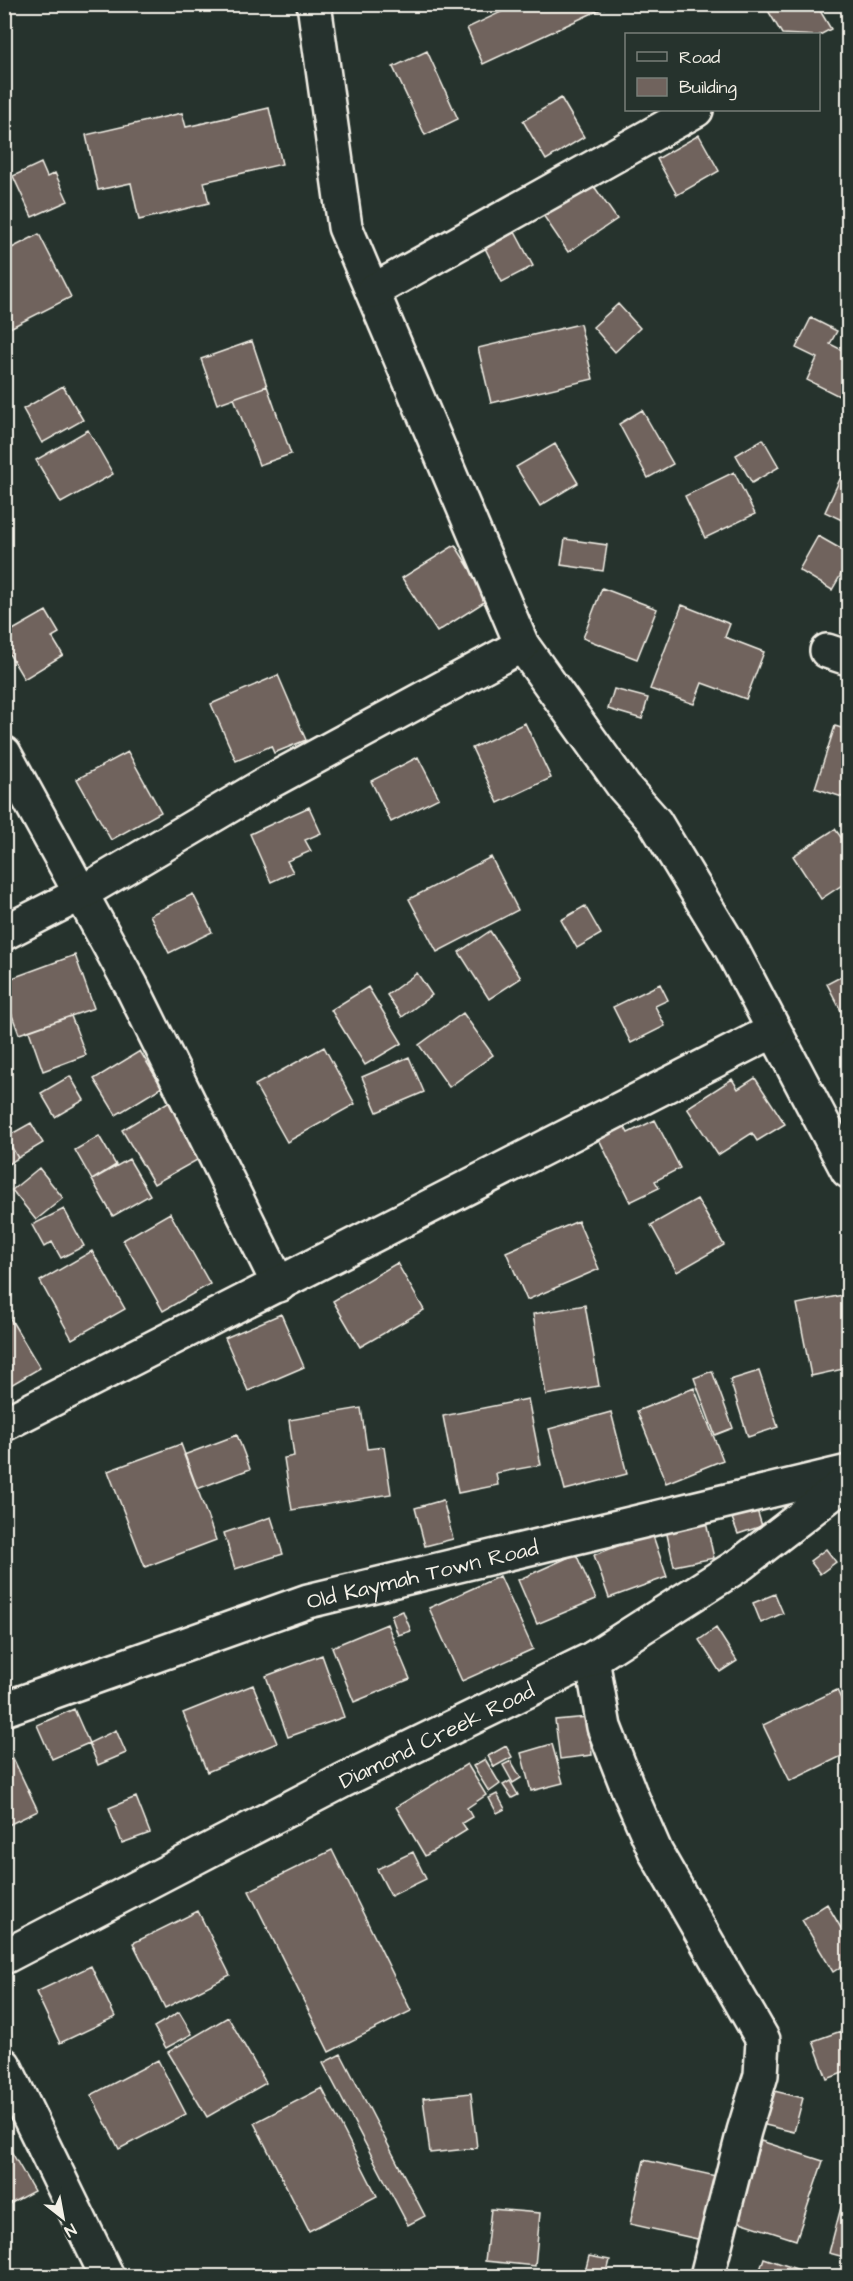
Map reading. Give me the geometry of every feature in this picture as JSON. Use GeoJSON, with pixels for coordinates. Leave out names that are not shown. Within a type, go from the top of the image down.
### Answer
{"type":"FeatureCollection","features":[{"type":"Feature","properties":{"kind":"street"},"geometry":{"type":"LineString","coordinates":[[314,4],[345,227],[522,645],[624,787],[655,822],[730,948],[849,1171]]}},
{"type":"Feature","properties":{"kind":"street"},"geometry":{"type":"LineString","coordinates":[[372,291],[694,111]]}},
{"type":"Feature","properties":{"kind":"street"},"geometry":{"type":"LineString","coordinates":[[4,933],[81,894],[271,781],[522,645]]}},
{"type":"Feature","properties":{"kind":"street"},"geometry":{"type":"LineString","coordinates":[[4,753],[131,985],[279,1285]]}},
{"type":"Feature","properties":{"kind":"street"},"geometry":{"type":"LineString","coordinates":[[4,1424],[773,1031]]}},
{"type":"Feature","properties":{"kind":"street","name":"Old Kaymah Town Road"},"geometry":{"type":"LineString","coordinates":[[4,1709],[308,1601],[849,1472]]}},
{"type":"Feature","properties":{"kind":"street","name":"Diamond Creek Road"},"geometry":{"type":"LineString","coordinates":[[4,1957],[342,1781],[592,1659],[742,1563],[849,1481]]}},
{"type":"Feature","properties":{"kind":"street"},"geometry":{"type":"LineString","coordinates":[[592,1659],[604,1727],[652,1843],[763,2040],[761,2075],[707,2277]]}},
{"type":"Feature","properties":{"kind":"street"},"geometry":{"type":"LineString","coordinates":[[4,2065],[107,2277]]}},
{"type":"Feature","properties":{"kind":"building"},"geometry":{"type":"Polygon","coordinates":[[[518,4],[612,4],[483,64],[467,28],[518,4]]]}},
{"type":"Feature","properties":{"kind":"building"},"geometry":{"type":"Polygon","coordinates":[[[773,4],[816,4],[831,29],[820,35],[820,33],[781,33],[767,9],[773,4]]]}},
{"type":"Feature","properties":{"kind":"building"},"geometry":{"type":"Polygon","coordinates":[[[427,51],[458,119],[425,135],[393,67],[427,51]]]}},
{"type":"Feature","properties":{"kind":"building"},"geometry":{"type":"Polygon","coordinates":[[[561,98],[584,137],[546,160],[523,121],[561,98]]]}},
{"type":"Feature","properties":{"kind":"building"},"geometry":{"type":"Polygon","coordinates":[[[269,108],[282,164],[204,182],[209,203],[139,220],[131,183],[98,190],[86,135],[182,113],[186,127],[269,108]]]}},
{"type":"Feature","properties":{"kind":"building"},"geometry":{"type":"Polygon","coordinates":[[[699,135],[719,171],[677,195],[657,159],[699,135]]]}},
{"type":"Feature","properties":{"kind":"building"},"geometry":{"type":"Polygon","coordinates":[[[41,163],[47,177],[55,173],[68,201],[32,217],[13,176],[41,163]]]}},
{"type":"Feature","properties":{"kind":"building"},"geometry":{"type":"Polygon","coordinates":[[[591,182],[617,219],[568,252],[543,215],[591,182]]]}},
{"type":"Feature","properties":{"kind":"building"},"geometry":{"type":"Polygon","coordinates":[[[515,232],[533,266],[502,282],[485,248],[515,232]]]}},
{"type":"Feature","properties":{"kind":"building"},"geometry":{"type":"Polygon","coordinates":[[[39,234],[71,297],[4,331],[4,252],[39,234]]]}},
{"type":"Feature","properties":{"kind":"building"},"geometry":{"type":"Polygon","coordinates":[[[618,304],[640,328],[615,352],[593,327],[618,304]]]}},
{"type":"Feature","properties":{"kind":"building"},"geometry":{"type":"Polygon","coordinates":[[[811,318],[837,331],[830,344],[848,353],[848,388],[843,398],[807,380],[817,358],[796,348],[811,318]]]}},
{"type":"Feature","properties":{"kind":"building"},"geometry":{"type":"Polygon","coordinates":[[[580,324],[593,379],[491,403],[478,348],[580,324]]]}},
{"type":"Feature","properties":{"kind":"building"},"geometry":{"type":"Polygon","coordinates":[[[252,341],[267,386],[217,404],[201,359],[252,341]]]}},
{"type":"Feature","properties":{"kind":"building"},"geometry":{"type":"Polygon","coordinates":[[[63,386],[83,420],[42,443],[23,409],[63,386]]]}},
{"type":"Feature","properties":{"kind":"building"},"geometry":{"type":"Polygon","coordinates":[[[267,386],[291,454],[259,465],[234,398],[267,386]]]}},
{"type":"Feature","properties":{"kind":"building"},"geometry":{"type":"Polygon","coordinates":[[[642,410],[673,464],[648,478],[619,424],[642,410]]]}},
{"type":"Feature","properties":{"kind":"building"},"geometry":{"type":"Polygon","coordinates":[[[88,430],[113,474],[61,503],[36,460],[88,430]]]}},
{"type":"Feature","properties":{"kind":"building"},"geometry":{"type":"Polygon","coordinates":[[[763,439],[779,467],[752,483],[736,455],[763,439]]]}},
{"type":"Feature","properties":{"kind":"building"},"geometry":{"type":"Polygon","coordinates":[[[555,444],[578,483],[540,506],[516,467],[555,444]]]}},
{"type":"Feature","properties":{"kind":"building"},"geometry":{"type":"Polygon","coordinates":[[[848,459],[848,480],[841,477],[848,459]]]}},
{"type":"Feature","properties":{"kind":"building"},"geometry":{"type":"Polygon","coordinates":[[[734,472],[755,514],[705,538],[685,496],[734,472]]]}},
{"type":"Feature","properties":{"kind":"building"},"geometry":{"type":"Polygon","coordinates":[[[841,477],[848,480],[848,523],[825,512],[841,477]]]}},
{"type":"Feature","properties":{"kind":"building"},"geometry":{"type":"Polygon","coordinates":[[[818,536],[848,553],[848,562],[832,590],[799,570],[818,536]]]}},
{"type":"Feature","properties":{"kind":"building"},"geometry":{"type":"Polygon","coordinates":[[[565,539],[607,545],[603,571],[561,565],[565,539]]]}},
{"type":"Feature","properties":{"kind":"building"},"geometry":{"type":"Polygon","coordinates":[[[455,545],[489,599],[437,632],[402,578],[455,545]]]}},
{"type":"Feature","properties":{"kind":"building"},"geometry":{"type":"Polygon","coordinates":[[[602,588],[657,609],[637,659],[583,638],[602,588]]]}},
{"type":"Feature","properties":{"kind":"building"},"geometry":{"type":"Polygon","coordinates":[[[682,605],[730,624],[725,637],[764,652],[746,699],[702,683],[694,704],[650,689],[682,605]]]}},
{"type":"Feature","properties":{"kind":"building"},"geometry":{"type":"Polygon","coordinates":[[[46,611],[59,633],[52,637],[63,655],[24,679],[4,645],[4,635],[46,611]]]}},
{"type":"Feature","properties":{"kind":"building"},"geometry":{"type":"Polygon","coordinates":[[[278,675],[306,740],[274,753],[271,746],[236,761],[211,704],[278,675]]]}},
{"type":"Feature","properties":{"kind":"building"},"geometry":{"type":"Polygon","coordinates":[[[614,689],[648,698],[642,719],[608,709],[614,689]]]}},
{"type":"Feature","properties":{"kind":"building"},"geometry":{"type":"Polygon","coordinates":[[[525,723],[551,778],[498,803],[472,748],[525,723]]]}},
{"type":"Feature","properties":{"kind":"building"},"geometry":{"type":"Polygon","coordinates":[[[835,726],[848,730],[848,799],[815,788],[835,726]]]}},
{"type":"Feature","properties":{"kind":"building"},"geometry":{"type":"Polygon","coordinates":[[[128,752],[161,812],[111,840],[77,779],[128,752]]]}},
{"type":"Feature","properties":{"kind":"building"},"geometry":{"type":"Polygon","coordinates":[[[418,757],[439,798],[391,822],[371,781],[418,757]]]}},
{"type":"Feature","properties":{"kind":"building"},"geometry":{"type":"Polygon","coordinates":[[[309,807],[321,833],[305,840],[311,851],[287,861],[293,872],[271,882],[250,834],[309,807]]]}},
{"type":"Feature","properties":{"kind":"building"},"geometry":{"type":"Polygon","coordinates":[[[835,829],[848,847],[848,881],[821,899],[793,856],[835,829]]]}},
{"type":"Feature","properties":{"kind":"building"},"geometry":{"type":"Polygon","coordinates":[[[491,857],[518,910],[437,952],[409,899],[491,857]]]}},
{"type":"Feature","properties":{"kind":"building"},"geometry":{"type":"Polygon","coordinates":[[[193,894],[212,932],[169,953],[150,915],[193,894]]]}},
{"type":"Feature","properties":{"kind":"building"},"geometry":{"type":"Polygon","coordinates":[[[585,906],[601,934],[577,948],[561,920],[585,906]]]}},
{"type":"Feature","properties":{"kind":"building"},"geometry":{"type":"Polygon","coordinates":[[[490,931],[521,978],[489,999],[459,952],[490,931]]]}},
{"type":"Feature","properties":{"kind":"building"},"geometry":{"type":"Polygon","coordinates":[[[75,955],[94,1008],[19,1034],[4,994],[4,981],[75,955]]]}},
{"type":"Feature","properties":{"kind":"building"},"geometry":{"type":"Polygon","coordinates":[[[417,973],[432,995],[402,1017],[387,995],[417,973]]]}},
{"type":"Feature","properties":{"kind":"building"},"geometry":{"type":"Polygon","coordinates":[[[848,973],[848,1024],[827,984],[848,973]]]}},
{"type":"Feature","properties":{"kind":"building"},"geometry":{"type":"Polygon","coordinates":[[[660,984],[668,1000],[655,1006],[665,1026],[631,1043],[613,1007],[660,984]]]}},
{"type":"Feature","properties":{"kind":"building"},"geometry":{"type":"Polygon","coordinates":[[[368,987],[402,1043],[365,1065],[331,1010],[368,987]]]}},
{"type":"Feature","properties":{"kind":"building"},"geometry":{"type":"Polygon","coordinates":[[[463,1013],[493,1055],[449,1087],[419,1045],[463,1013]]]}},
{"type":"Feature","properties":{"kind":"building"},"geometry":{"type":"Polygon","coordinates":[[[71,1016],[86,1055],[43,1071],[29,1031],[71,1016]]]}},
{"type":"Feature","properties":{"kind":"building"},"geometry":{"type":"Polygon","coordinates":[[[324,1047],[355,1104],[287,1142],[255,1085],[324,1047]]]}},
{"type":"Feature","properties":{"kind":"building"},"geometry":{"type":"Polygon","coordinates":[[[140,1051],[162,1087],[116,1115],[94,1079],[140,1051]]]}},
{"type":"Feature","properties":{"kind":"building"},"geometry":{"type":"Polygon","coordinates":[[[409,1057],[424,1092],[377,1112],[362,1077],[409,1057]]]}},
{"type":"Feature","properties":{"kind":"building"},"geometry":{"type":"Polygon","coordinates":[[[70,1076],[84,1100],[55,1117],[41,1093],[70,1076]]]}},
{"type":"Feature","properties":{"kind":"building"},"geometry":{"type":"Polygon","coordinates":[[[755,1078],[785,1124],[757,1141],[752,1133],[718,1155],[687,1108],[732,1079],[738,1089],[755,1078]]]}},
{"type":"Feature","properties":{"kind":"building"},"geometry":{"type":"Polygon","coordinates":[[[173,1099],[206,1155],[154,1184],[122,1130],[173,1099]]]}},
{"type":"Feature","properties":{"kind":"building"},"geometry":{"type":"Polygon","coordinates":[[[621,1120],[628,1133],[655,1120],[680,1168],[655,1181],[659,1188],[630,1202],[596,1133],[621,1120]]]}},
{"type":"Feature","properties":{"kind":"building"},"geometry":{"type":"Polygon","coordinates":[[[31,1123],[43,1143],[18,1158],[6,1137],[31,1123]]]}},
{"type":"Feature","properties":{"kind":"building"},"geometry":{"type":"Polygon","coordinates":[[[4,1134],[18,1158],[4,1167],[4,1134]]]}},
{"type":"Feature","properties":{"kind":"building"},"geometry":{"type":"Polygon","coordinates":[[[99,1136],[116,1165],[92,1180],[75,1150],[99,1136]]]}},
{"type":"Feature","properties":{"kind":"building"},"geometry":{"type":"Polygon","coordinates":[[[129,1159],[150,1195],[113,1216],[92,1180],[129,1159]]]}},
{"type":"Feature","properties":{"kind":"building"},"geometry":{"type":"Polygon","coordinates":[[[39,1168],[63,1198],[36,1220],[12,1190],[39,1168]]]}},
{"type":"Feature","properties":{"kind":"building"},"geometry":{"type":"Polygon","coordinates":[[[697,1199],[724,1245],[677,1272],[651,1225],[697,1199]]]}},
{"type":"Feature","properties":{"kind":"building"},"geometry":{"type":"Polygon","coordinates":[[[64,1209],[84,1246],[61,1258],[52,1242],[44,1247],[32,1225],[64,1209]]]}},
{"type":"Feature","properties":{"kind":"building"},"geometry":{"type":"Polygon","coordinates":[[[170,1213],[210,1284],[163,1311],[123,1240],[170,1213]]]}},
{"type":"Feature","properties":{"kind":"building"},"geometry":{"type":"Polygon","coordinates":[[[578,1221],[599,1269],[527,1300],[506,1252],[578,1221]]]}},
{"type":"Feature","properties":{"kind":"building"},"geometry":{"type":"Polygon","coordinates":[[[92,1251],[125,1309],[72,1339],[40,1281],[92,1251]]]}},
{"type":"Feature","properties":{"kind":"building"},"geometry":{"type":"Polygon","coordinates":[[[397,1263],[424,1310],[360,1347],[333,1301],[397,1263]]]}},
{"type":"Feature","properties":{"kind":"building"},"geometry":{"type":"Polygon","coordinates":[[[848,1294],[848,1368],[811,1376],[797,1304],[848,1294]]]}},
{"type":"Feature","properties":{"kind":"building"},"geometry":{"type":"Polygon","coordinates":[[[585,1305],[599,1386],[546,1395],[533,1314],[585,1305]]]}},
{"type":"Feature","properties":{"kind":"building"},"geometry":{"type":"Polygon","coordinates":[[[4,1308],[40,1368],[4,1389],[4,1308]]]}},
{"type":"Feature","properties":{"kind":"building"},"geometry":{"type":"Polygon","coordinates":[[[281,1314],[304,1367],[248,1391],[225,1338],[281,1314]]]}},
{"type":"Feature","properties":{"kind":"building"},"geometry":{"type":"Polygon","coordinates":[[[712,1371],[733,1428],[715,1435],[694,1378],[712,1371]]]}},
{"type":"Feature","properties":{"kind":"building"},"geometry":{"type":"Polygon","coordinates":[[[759,1371],[778,1427],[748,1437],[730,1380],[759,1371]]]}},
{"type":"Feature","properties":{"kind":"building"},"geometry":{"type":"Polygon","coordinates":[[[694,1388],[723,1460],[666,1483],[637,1411],[694,1388]]]}},
{"type":"Feature","properties":{"kind":"building"},"geometry":{"type":"Polygon","coordinates":[[[528,1399],[541,1465],[496,1473],[498,1485],[458,1493],[443,1416],[528,1399]]]}},
{"type":"Feature","properties":{"kind":"building"},"geometry":{"type":"Polygon","coordinates":[[[361,1408],[367,1449],[384,1447],[391,1494],[292,1510],[284,1458],[294,1456],[289,1420],[361,1408]]]}},
{"type":"Feature","properties":{"kind":"building"},"geometry":{"type":"Polygon","coordinates":[[[611,1412],[627,1474],[565,1490],[549,1429],[611,1412]]]}},
{"type":"Feature","properties":{"kind":"building"},"geometry":{"type":"Polygon","coordinates":[[[237,1435],[250,1469],[197,1489],[184,1455],[237,1435]]]}},
{"type":"Feature","properties":{"kind":"building"},"geometry":{"type":"Polygon","coordinates":[[[181,1444],[216,1540],[145,1567],[108,1471],[181,1444]]]}},
{"type":"Feature","properties":{"kind":"building"},"geometry":{"type":"Polygon","coordinates":[[[443,1500],[453,1539],[425,1546],[415,1508],[443,1500]]]}},
{"type":"Feature","properties":{"kind":"building"},"geometry":{"type":"Polygon","coordinates":[[[757,1510],[762,1526],[738,1534],[732,1518],[757,1510]]]}},
{"type":"Feature","properties":{"kind":"building"},"geometry":{"type":"Polygon","coordinates":[[[271,1517],[283,1554],[235,1569],[224,1533],[271,1517]]]}},
{"type":"Feature","properties":{"kind":"building"},"geometry":{"type":"Polygon","coordinates":[[[706,1522],[714,1558],[674,1566],[666,1530],[706,1522]]]}},
{"type":"Feature","properties":{"kind":"building"},"geometry":{"type":"Polygon","coordinates":[[[652,1533],[667,1577],[609,1598],[594,1555],[652,1533]]]}},
{"type":"Feature","properties":{"kind":"building"},"geometry":{"type":"Polygon","coordinates":[[[826,1549],[836,1562],[820,1574],[810,1561],[826,1549]]]}},
{"type":"Feature","properties":{"kind":"building"},"geometry":{"type":"Polygon","coordinates":[[[576,1554],[596,1599],[537,1624],[518,1580],[576,1554]]]}},
{"type":"Feature","properties":{"kind":"building"},"geometry":{"type":"Polygon","coordinates":[[[500,1576],[533,1649],[462,1681],[429,1608],[500,1576]]]}},
{"type":"Feature","properties":{"kind":"building"},"geometry":{"type":"Polygon","coordinates":[[[775,1594],[783,1613],[761,1623],[753,1603],[775,1594]]]}},
{"type":"Feature","properties":{"kind":"building"},"geometry":{"type":"Polygon","coordinates":[[[403,1611],[411,1631],[398,1635],[391,1615],[403,1611]]]}},
{"type":"Feature","properties":{"kind":"building"},"geometry":{"type":"Polygon","coordinates":[[[387,1624],[410,1679],[354,1702],[332,1647],[387,1624]]]}},
{"type":"Feature","properties":{"kind":"building"},"geometry":{"type":"Polygon","coordinates":[[[716,1628],[737,1661],[720,1672],[699,1640],[716,1628]]]}},
{"type":"Feature","properties":{"kind":"building"},"geometry":{"type":"Polygon","coordinates":[[[322,1655],[344,1717],[288,1737],[266,1676],[322,1655]]]}},
{"type":"Feature","properties":{"kind":"building"},"geometry":{"type":"Polygon","coordinates":[[[253,1685],[277,1743],[207,1772],[183,1713],[253,1685]]]}},
{"type":"Feature","properties":{"kind":"building"},"geometry":{"type":"Polygon","coordinates":[[[837,1690],[848,1714],[848,1753],[790,1781],[763,1725],[837,1690]]]}},
{"type":"Feature","properties":{"kind":"building"},"geometry":{"type":"Polygon","coordinates":[[[74,1709],[89,1743],[52,1759],[37,1725],[74,1709]]]}},
{"type":"Feature","properties":{"kind":"building"},"geometry":{"type":"Polygon","coordinates":[[[588,1717],[592,1755],[560,1759],[555,1720],[588,1717]]]}},
{"type":"Feature","properties":{"kind":"building"},"geometry":{"type":"Polygon","coordinates":[[[116,1730],[126,1753],[98,1765],[89,1743],[116,1730]]]}},
{"type":"Feature","properties":{"kind":"building"},"geometry":{"type":"Polygon","coordinates":[[[552,1744],[563,1783],[531,1791],[521,1753],[552,1744]]]}},
{"type":"Feature","properties":{"kind":"building"},"geometry":{"type":"Polygon","coordinates":[[[506,1746],[512,1757],[494,1767],[488,1756],[506,1746]]]}},
{"type":"Feature","properties":{"kind":"building"},"geometry":{"type":"Polygon","coordinates":[[[13,1758],[38,1811],[4,1827],[4,1762],[13,1758]]]}},
{"type":"Feature","properties":{"kind":"building"},"geometry":{"type":"Polygon","coordinates":[[[485,1759],[500,1784],[489,1792],[473,1766],[485,1759]]]}},
{"type":"Feature","properties":{"kind":"building"},"geometry":{"type":"Polygon","coordinates":[[[511,1761],[521,1778],[513,1783],[503,1765],[511,1761]]]}},
{"type":"Feature","properties":{"kind":"building"},"geometry":{"type":"Polygon","coordinates":[[[467,1764],[486,1795],[467,1808],[472,1817],[462,1823],[467,1830],[425,1856],[396,1807],[467,1764]]]}},
{"type":"Feature","properties":{"kind":"building"},"geometry":{"type":"Polygon","coordinates":[[[510,1781],[518,1795],[512,1798],[503,1785],[510,1781]]]}},
{"type":"Feature","properties":{"kind":"building"},"geometry":{"type":"Polygon","coordinates":[[[497,1794],[505,1809],[497,1813],[489,1798],[497,1794]]]}},
{"type":"Feature","properties":{"kind":"building"},"geometry":{"type":"Polygon","coordinates":[[[136,1797],[150,1833],[122,1843],[109,1808],[136,1797]]]}},
{"type":"Feature","properties":{"kind":"building"},"geometry":{"type":"Polygon","coordinates":[[[332,1850],[411,2011],[329,2052],[249,1891],[332,1850]]]}},
{"type":"Feature","properties":{"kind":"building"},"geometry":{"type":"Polygon","coordinates":[[[413,1852],[426,1879],[391,1896],[377,1869],[413,1852]]]}},
{"type":"Feature","properties":{"kind":"building"},"geometry":{"type":"Polygon","coordinates":[[[827,1904],[848,1940],[848,1962],[833,1972],[802,1920],[827,1904]]]}},
{"type":"Feature","properties":{"kind":"building"},"geometry":{"type":"Polygon","coordinates":[[[198,1911],[230,1975],[165,2008],[133,1943],[198,1911]]]}},
{"type":"Feature","properties":{"kind":"building"},"geometry":{"type":"Polygon","coordinates":[[[91,1966],[115,2017],[60,2043],[36,1992],[91,1966]]]}},
{"type":"Feature","properties":{"kind":"building"},"geometry":{"type":"Polygon","coordinates":[[[179,2012],[192,2034],[166,2048],[154,2027],[179,2012]]]}},
{"type":"Feature","properties":{"kind":"building"},"geometry":{"type":"Polygon","coordinates":[[[228,2017],[266,2083],[207,2117],[168,2052],[228,2017]]]}},
{"type":"Feature","properties":{"kind":"building"},"geometry":{"type":"Polygon","coordinates":[[[841,2031],[848,2052],[848,2071],[827,2079],[813,2041],[841,2031]]]}},
{"type":"Feature","properties":{"kind":"building"},"geometry":{"type":"Polygon","coordinates":[[[341,2054],[425,2216],[408,2225],[323,2063],[341,2054]]]}},
{"type":"Feature","properties":{"kind":"building"},"geometry":{"type":"Polygon","coordinates":[[[158,2060],[186,2114],[119,2149],[91,2095],[158,2060]]]}},
{"type":"Feature","properties":{"kind":"building"},"geometry":{"type":"Polygon","coordinates":[[[322,2088],[377,2196],[309,2231],[254,2123],[322,2088]]]}},
{"type":"Feature","properties":{"kind":"building"},"geometry":{"type":"Polygon","coordinates":[[[766,2089],[803,2098],[794,2132],[757,2123],[766,2089]]]}},
{"type":"Feature","properties":{"kind":"building"},"geometry":{"type":"Polygon","coordinates":[[[471,2093],[477,2148],[430,2153],[423,2098],[471,2093]]]}},
{"type":"Feature","properties":{"kind":"building"},"geometry":{"type":"Polygon","coordinates":[[[4,2139],[34,2191],[4,2207],[4,2139]]]}},
{"type":"Feature","properties":{"kind":"building"},"geometry":{"type":"Polygon","coordinates":[[[761,2141],[823,2161],[796,2240],[734,2220],[761,2141]]]}},
{"type":"Feature","properties":{"kind":"building"},"geometry":{"type":"Polygon","coordinates":[[[644,2160],[716,2176],[702,2240],[630,2224],[644,2160]]]}},
{"type":"Feature","properties":{"kind":"building"},"geometry":{"type":"Polygon","coordinates":[[[846,2188],[848,2189],[848,2258],[829,2253],[846,2188]]]}},
{"type":"Feature","properties":{"kind":"building"},"geometry":{"type":"Polygon","coordinates":[[[491,2209],[540,2213],[535,2266],[485,2261],[491,2209]]]}},
{"type":"Feature","properties":{"kind":"building"},"geometry":{"type":"Polygon","coordinates":[[[589,2256],[610,2260],[606,2276],[584,2276],[589,2256]]]}},
{"type":"Feature","properties":{"kind":"building"},"geometry":{"type":"Polygon","coordinates":[[[764,2258],[817,2276],[758,2276],[764,2258]]]}}]}
